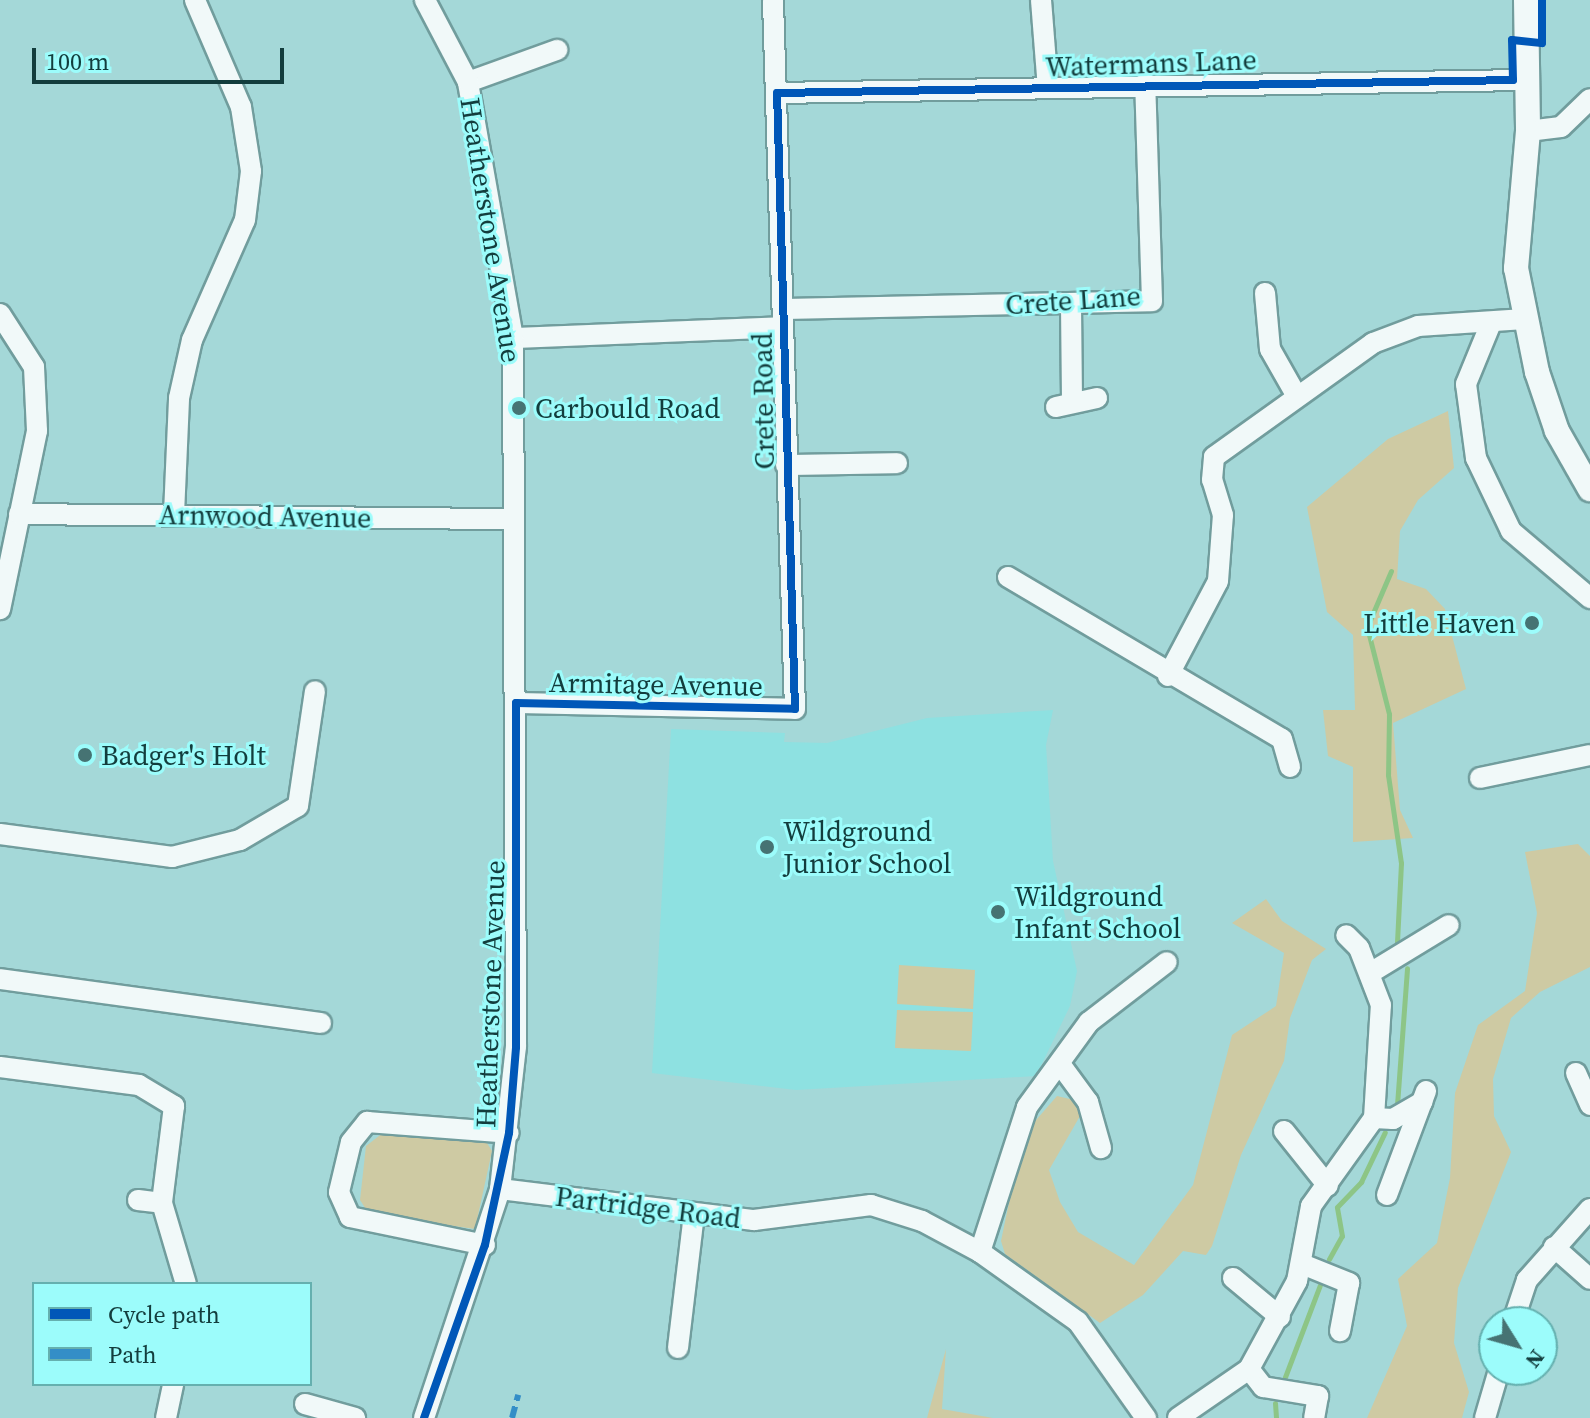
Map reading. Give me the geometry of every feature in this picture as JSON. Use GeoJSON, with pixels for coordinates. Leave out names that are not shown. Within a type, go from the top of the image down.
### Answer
{"type":"FeatureCollection","features":[{"type":"Feature","properties":{"kind":"street"},"geometry":{"type":"LineString","coordinates":[[174,514],[179,398],[192,340],[245,220],[251,171],[241,107],[195,0]]}},
{"type":"Feature","properties":{"kind":"street","name":"Heatherstone Avenue"},"geometry":{"type":"LineString","coordinates":[[424,1418],[485,1245],[500,1189],[509,1133],[516,703],[512,519],[513,338],[468,82],[425,0]]}},
{"type":"Feature","properties":{"kind":"street","name":"Crete Road"},"geometry":{"type":"LineString","coordinates":[[773,0],[795,709]]}},
{"type":"Feature","properties":{"kind":"street"},"geometry":{"type":"LineString","coordinates":[[1041,0],[1048,88]]}},
{"type":"Feature","properties":{"kind":"street"},"geometry":{"type":"LineString","coordinates":[[1526,0],[1528,131],[1516,268],[1525,319],[1557,431],[1590,489]]}},
{"type":"Feature","properties":{"kind":"street"},"geometry":{"type":"LineString","coordinates":[[468,82],[557,50]]}},
{"type":"Feature","properties":{"kind":"street","name":"Watermans Lane"},"geometry":{"type":"LineString","coordinates":[[777,93],[1145,83],[1525,80]]}},
{"type":"Feature","properties":{"kind":"street","name":"Crete Lane"},"geometry":{"type":"LineString","coordinates":[[513,338],[783,318],[1152,301],[1145,83]]}},
{"type":"Feature","properties":{"kind":"street"},"geometry":{"type":"LineString","coordinates":[[1528,131],[1561,127],[1590,99]]}},
{"type":"Feature","properties":{"kind":"street"},"geometry":{"type":"LineString","coordinates":[[1265,293],[1270,349],[1295,393]]}},
{"type":"Feature","properties":{"kind":"street"},"geometry":{"type":"LineString","coordinates":[[1071,305],[1064,405],[1097,398]]}},
{"type":"Feature","properties":{"kind":"street"},"geometry":{"type":"LineString","coordinates":[[0,314],[34,367],[37,431],[1,599]]}},
{"type":"Feature","properties":{"kind":"street"},"geometry":{"type":"LineString","coordinates":[[1168,676],[1218,581],[1223,515],[1212,480],[1214,457],[1295,393],[1373,343],[1418,326],[1525,319]]}},
{"type":"Feature","properties":{"kind":"street"},"geometry":{"type":"LineString","coordinates":[[1491,323],[1466,384],[1476,458],[1511,531],[1590,598]]}},
{"type":"Feature","properties":{"kind":"street"},"geometry":{"type":"LineString","coordinates":[[786,465],[897,463]]}},
{"type":"Feature","properties":{"kind":"street","name":"Arnwood Avenue"},"geometry":{"type":"LineString","coordinates":[[19,514],[512,519]]}},
{"type":"Feature","properties":{"kind":"street"},"geometry":{"type":"LineString","coordinates":[[1008,577],[1168,676],[1282,739],[1290,767]]}},
{"type":"Feature","properties":{"kind":"street"},"geometry":{"type":"LineString","coordinates":[[0,834],[172,857],[240,840],[286,817],[304,788],[315,691]]}},
{"type":"Feature","properties":{"kind":"street","name":"Armitage Avenue"},"geometry":{"type":"LineString","coordinates":[[516,703],[795,709]]}},
{"type":"Feature","properties":{"kind":"street"},"geometry":{"type":"LineString","coordinates":[[1480,778],[1590,755]]}},
{"type":"Feature","properties":{"kind":"street"},"geometry":{"type":"LineString","coordinates":[[1370,973],[1449,925]]}},
{"type":"Feature","properties":{"kind":"street"},"geometry":{"type":"LineString","coordinates":[[1178,1418],[1249,1369],[1280,1317],[1302,1264],[1311,1206],[1374,1118],[1385,1038],[1370,973],[1346,935]]}},
{"type":"Feature","properties":{"kind":"street"},"geometry":{"type":"LineString","coordinates":[[980,1252],[1027,1107],[1089,1022],[1167,962]]}},
{"type":"Feature","properties":{"kind":"street"},"geometry":{"type":"LineString","coordinates":[[0,979],[321,1023]]}},
{"type":"Feature","properties":{"kind":"street"},"geometry":{"type":"LineString","coordinates":[[1060,1064],[1088,1102],[1101,1148]]}},
{"type":"Feature","properties":{"kind":"street"},"geometry":{"type":"LineString","coordinates":[[0,1067],[159,1091],[174,1106],[162,1203],[185,1282]]}},
{"type":"Feature","properties":{"kind":"street"},"geometry":{"type":"LineString","coordinates":[[1576,1073],[1590,1105]]}},
{"type":"Feature","properties":{"kind":"street"},"geometry":{"type":"LineString","coordinates":[[1374,1118],[1393,1119],[1424,1097],[1387,1195]]}},
{"type":"Feature","properties":{"kind":"street"},"geometry":{"type":"LineString","coordinates":[[485,1245],[350,1217],[339,1192],[351,1142],[367,1122],[509,1133]]}},
{"type":"Feature","properties":{"kind":"street"},"geometry":{"type":"LineString","coordinates":[[1284,1131],[1328,1186]]}},
{"type":"Feature","properties":{"kind":"street","name":"Partridge Road"},"geometry":{"type":"LineString","coordinates":[[500,1189],[754,1220],[871,1205],[980,1252],[1078,1322],[1146,1418]]}},
{"type":"Feature","properties":{"kind":"street"},"geometry":{"type":"LineString","coordinates":[[138,1200],[162,1203]]}},
{"type":"Feature","properties":{"kind":"street"},"geometry":{"type":"LineString","coordinates":[[1518,1306],[1527,1280],[1590,1209]]}},
{"type":"Feature","properties":{"kind":"street"},"geometry":{"type":"LineString","coordinates":[[678,1348],[694,1214]]}},
{"type":"Feature","properties":{"kind":"street"},"geometry":{"type":"LineString","coordinates":[[1554,1247],[1590,1279]]}},
{"type":"Feature","properties":{"kind":"street"},"geometry":{"type":"LineString","coordinates":[[1302,1264],[1349,1283],[1340,1331]]}},
{"type":"Feature","properties":{"kind":"street"},"geometry":{"type":"LineString","coordinates":[[1233,1278],[1280,1317]]}},
{"type":"Feature","properties":{"kind":"street"},"geometry":{"type":"LineString","coordinates":[[1249,1369],[1263,1387],[1318,1396],[1314,1418]]}},
{"type":"Feature","properties":{"kind":"street"},"geometry":{"type":"LineString","coordinates":[[166,1418],[173,1386]]}},
{"type":"Feature","properties":{"kind":"street"},"geometry":{"type":"LineString","coordinates":[[1485,1418],[1494,1386]]}},
{"type":"Feature","properties":{"kind":"street"},"geometry":{"type":"LineString","coordinates":[[305,1404],[355,1418]]}},
{"type":"Feature","properties":{"kind":"shaded area"},"geometry":{"type":"Polygon","coordinates":[[[1448,411],[1454,468],[1418,500],[1400,531],[1397,579],[1426,589],[1445,609],[1466,689],[1393,723],[1400,810],[1413,838],[1353,842],[1353,767],[1328,756],[1323,710],[1355,710],[1353,635],[1327,612],[1307,507],[1388,439],[1448,411]]]}},
{"type":"Feature","properties":{"kind":"shaded area","name":"Wildground Junior School"},"geometry":{"type":"Polygon","coordinates":[[[1053,710],[1046,745],[1053,861],[1077,971],[1070,1006],[1036,1076],[796,1090],[652,1073],[671,729],[785,733],[784,742],[827,743],[927,718],[1053,710]]]}},
{"type":"Feature","properties":{"kind":"shaded area"},"geometry":{"type":"Polygon","coordinates":[[[1578,844],[1590,856],[1590,967],[1540,992],[1511,1018],[1493,1079],[1494,1116],[1511,1152],[1458,1288],[1454,1343],[1469,1392],[1462,1418],[1367,1418],[1407,1326],[1398,1279],[1437,1243],[1450,1178],[1455,1093],[1478,1025],[1525,991],[1537,913],[1525,852],[1578,844]]]}},
{"type":"Feature","properties":{"kind":"shaded area"},"geometry":{"type":"Polygon","coordinates":[[[1266,899],[1282,921],[1326,949],[1312,960],[1290,1018],[1284,1061],[1241,1155],[1212,1246],[1206,1255],[1183,1251],[1143,1295],[1100,1323],[1005,1254],[1001,1241],[1023,1135],[1057,1096],[1074,1100],[1080,1116],[1049,1170],[1060,1202],[1078,1232],[1134,1265],[1193,1185],[1232,1035],[1276,1006],[1284,953],[1232,923],[1266,899]]]}},
{"type":"Feature","properties":{"kind":"shaded area"},"geometry":{"type":"Polygon","coordinates":[[[899,965],[975,970],[973,1009],[897,1004],[899,965]]]}},
{"type":"Feature","properties":{"kind":"shaded area"},"geometry":{"type":"Polygon","coordinates":[[[897,1010],[973,1012],[971,1051],[895,1048],[897,1010]]]}},
{"type":"Feature","properties":{"kind":"shaded area"},"geometry":{"type":"Polygon","coordinates":[[[388,1129],[487,1143],[492,1151],[475,1229],[369,1214],[360,1200],[366,1146],[388,1129]]]}},
{"type":"Feature","properties":{"kind":"shaded area"},"geometry":{"type":"Polygon","coordinates":[[[946,1349],[942,1409],[993,1418],[927,1418],[946,1349]]]}},
{"type":"Feature","properties":{"kind":"waterway"},"geometry":{"type":"LineString","coordinates":[[1391,571],[1367,627],[1389,714],[1388,775],[1401,863],[1397,942]]}},
{"type":"Feature","properties":{"kind":"waterway"},"geometry":{"type":"LineString","coordinates":[[1397,1105],[1407,968]]}},
{"type":"Feature","properties":{"kind":"waterway"},"geometry":{"type":"LineString","coordinates":[[1329,1259],[1342,1236],[1337,1207],[1361,1182],[1385,1132]]}},
{"type":"Feature","properties":{"kind":"waterway"},"geometry":{"type":"LineString","coordinates":[[1285,1377],[1320,1285]]}},
{"type":"Feature","properties":{"kind":"waterway"},"geometry":{"type":"LineString","coordinates":[[1275,1403],[1276,1418]]}},
{"type":"Feature","properties":{"kind":"marked path"},"geometry":{"type":"LineString","coordinates":[[512,1418],[518,1395]]}},
{"type":"Feature","properties":{"kind":"cycle path"},"geometry":{"type":"LineString","coordinates":[[424,1418],[485,1245],[509,1133],[516,1047],[516,703],[795,709],[777,93],[1513,80],[1512,40],[1542,43],[1542,0]]}},
{"type":"Feature","properties":{"kind":"place","name":"Carbould Road"},"geometry":{"type":"Point","coordinates":[519,408]}},
{"type":"Feature","properties":{"kind":"place","name":"Little Haven"},"geometry":{"type":"Point","coordinates":[1532,623]}},
{"type":"Feature","properties":{"kind":"place","name":"Badger's Holt"},"geometry":{"type":"Point","coordinates":[85,755]}},
{"type":"Feature","properties":{"kind":"place","name":"Wildground Junior School"},"geometry":{"type":"Point","coordinates":[767,847]}},
{"type":"Feature","properties":{"kind":"place","name":"Wildground Infant School"},"geometry":{"type":"Point","coordinates":[998,912]}}]}
